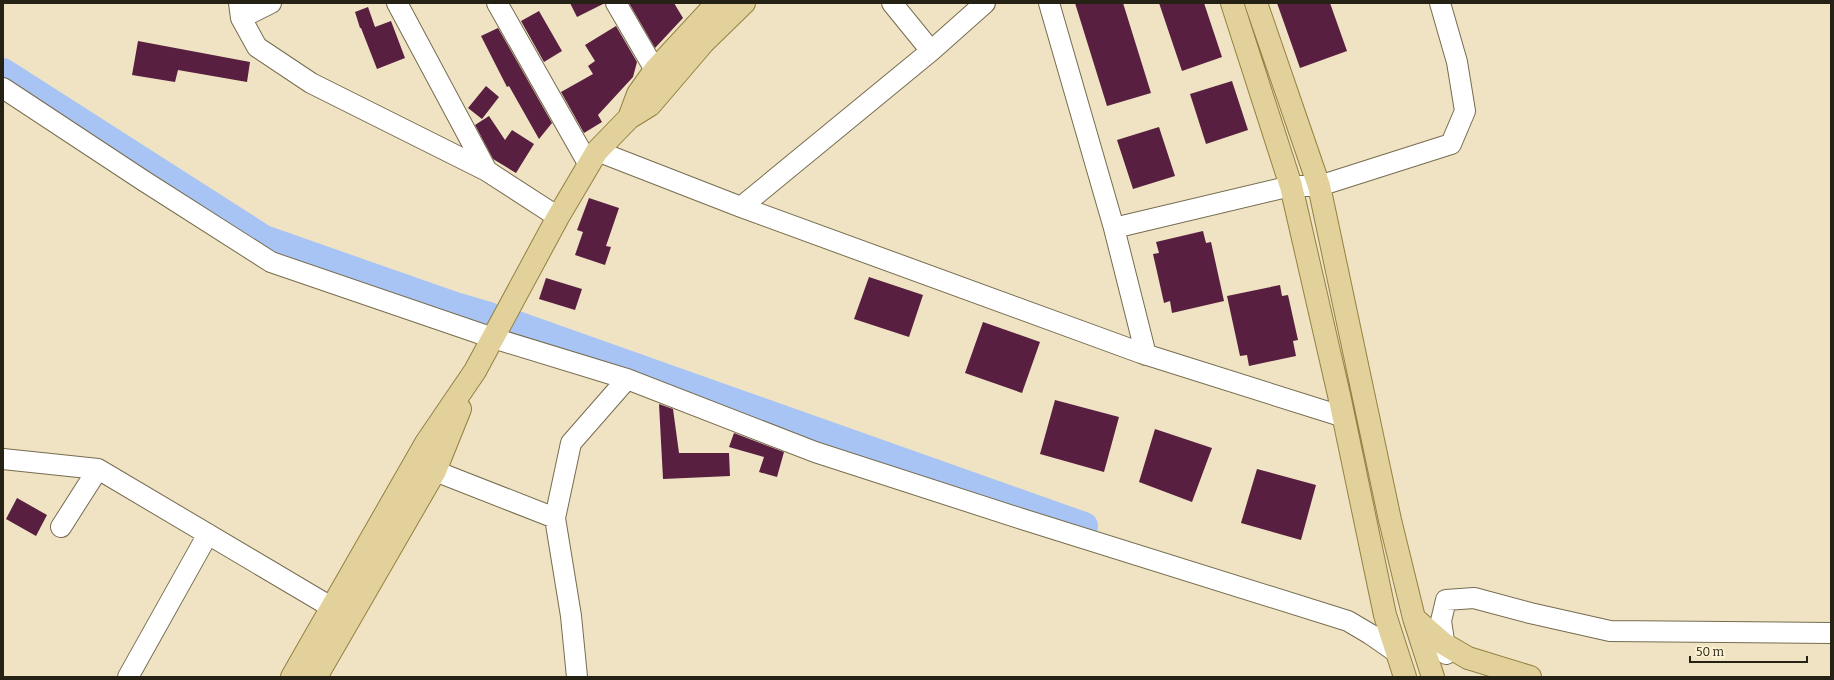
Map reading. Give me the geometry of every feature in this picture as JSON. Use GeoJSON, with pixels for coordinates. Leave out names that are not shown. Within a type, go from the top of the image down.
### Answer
{"type":"FeatureCollection","features":[{"type":"Feature","properties":{"kind":"main road"},"geometry":{"type":"LineString","coordinates":[[628,118],[638,94],[655,70],[717,3]]}},
{"type":"Feature","properties":{"kind":"main road"},"geometry":{"type":"LineString","coordinates":[[292,677],[330,607],[426,442],[475,371],[558,217],[593,158],[628,118],[650,105],[704,43],[744,3]]}},
{"type":"Feature","properties":{"kind":"main road"},"geometry":{"type":"LineString","coordinates":[[1232,3],[1291,186],[1344,417],[1385,615],[1405,677]]}},
{"type":"Feature","properties":{"kind":"main road"},"geometry":{"type":"LineString","coordinates":[[1256,3],[1318,186],[1390,520],[1414,618],[1439,652],[1433,677]]}},
{"type":"Feature","properties":{"kind":"main road"},"geometry":{"type":"LineString","coordinates":[[316,677],[435,471],[475,371]]}},
{"type":"Feature","properties":{"kind":"main road"},"geometry":{"type":"LineString","coordinates":[[1385,615],[1414,618]]}},
{"type":"Feature","properties":{"kind":"main road"},"geometry":{"type":"LineString","coordinates":[[1396,652],[1439,652],[1468,658],[1530,677]]}},
{"type":"Feature","properties":{"kind":"street"},"geometry":{"type":"LineString","coordinates":[[271,3],[240,11],[257,47],[312,83],[487,171],[558,217]]}},
{"type":"Feature","properties":{"kind":"street"},"geometry":{"type":"LineString","coordinates":[[397,3],[487,171]]}},
{"type":"Feature","properties":{"kind":"street"},"geometry":{"type":"LineString","coordinates":[[497,3],[593,158],[741,207],[1146,355],[1344,417]]}},
{"type":"Feature","properties":{"kind":"street"},"geometry":{"type":"LineString","coordinates":[[616,3],[655,70]]}},
{"type":"Feature","properties":{"kind":"street"},"geometry":{"type":"LineString","coordinates":[[892,3],[931,51]]}},
{"type":"Feature","properties":{"kind":"street"},"geometry":{"type":"LineString","coordinates":[[741,207],[931,51],[985,3]]}},
{"type":"Feature","properties":{"kind":"street"},"geometry":{"type":"LineString","coordinates":[[1049,3],[1114,228],[1146,355]]}},
{"type":"Feature","properties":{"kind":"street"},"geometry":{"type":"LineString","coordinates":[[1114,228],[1291,186],[1318,186],[1451,144],[1465,111],[1457,62],[1440,3]]}},
{"type":"Feature","properties":{"kind":"street"},"geometry":{"type":"LineString","coordinates":[[3,88],[144,181],[271,262],[493,338],[627,379],[815,452],[1022,519],[1348,621],[1396,652]]}},
{"type":"Feature","properties":{"kind":"street"},"geometry":{"type":"LineString","coordinates":[[577,677],[571,616],[555,518],[571,443],[627,379]]}},
{"type":"Feature","properties":{"kind":"street"},"geometry":{"type":"LineString","coordinates":[[3,460],[98,469],[330,607]]}},
{"type":"Feature","properties":{"kind":"street"},"geometry":{"type":"LineString","coordinates":[[61,527],[98,469]]}},
{"type":"Feature","properties":{"kind":"street"},"geometry":{"type":"LineString","coordinates":[[435,471],[555,518]]}},
{"type":"Feature","properties":{"kind":"street"},"geometry":{"type":"LineString","coordinates":[[128,677],[208,534]]}},
{"type":"Feature","properties":{"kind":"street"},"geometry":{"type":"LineString","coordinates":[[1439,652],[1441,620],[1446,600],[1474,598],[1530,613],[1610,630],[1831,633]]}},
{"type":"Feature","properties":{"kind":"street"},"geometry":{"type":"LineString","coordinates":[[1348,621],[1385,615]]}},
{"type":"Feature","properties":{"kind":"building"},"geometry":{"type":"Polygon","coordinates":[[[570,3],[605,3],[577,17],[570,3]]]}},
{"type":"Feature","properties":{"kind":"building"},"geometry":{"type":"Polygon","coordinates":[[[629,3],[674,3],[683,18],[655,48],[629,3]]]}},
{"type":"Feature","properties":{"kind":"building"},"geometry":{"type":"Polygon","coordinates":[[[1075,3],[1123,3],[1151,93],[1107,106],[1075,3]]]}},
{"type":"Feature","properties":{"kind":"building"},"geometry":{"type":"Polygon","coordinates":[[[1159,3],[1204,3],[1222,57],[1182,71],[1159,3]]]}},
{"type":"Feature","properties":{"kind":"building"},"geometry":{"type":"Polygon","coordinates":[[[1277,3],[1330,3],[1347,51],[1300,68],[1277,3]]]}},
{"type":"Feature","properties":{"kind":"building"},"geometry":{"type":"Polygon","coordinates":[[[368,7],[375,27],[391,21],[405,58],[377,69],[355,12],[368,7]]]}},
{"type":"Feature","properties":{"kind":"building"},"geometry":{"type":"Polygon","coordinates":[[[539,11],[562,51],[544,62],[521,21],[539,11]]]}},
{"type":"Feature","properties":{"kind":"building"},"geometry":{"type":"Polygon","coordinates":[[[616,26],[637,62],[633,77],[598,115],[602,122],[584,133],[561,92],[593,74],[588,66],[595,61],[585,45],[616,26]]]}},
{"type":"Feature","properties":{"kind":"building"},"geometry":{"type":"Polygon","coordinates":[[[498,28],[552,123],[539,139],[509,86],[507,87],[481,36],[498,28]]]}},
{"type":"Feature","properties":{"kind":"building"},"geometry":{"type":"Polygon","coordinates":[[[138,41],[250,62],[247,82],[178,70],[175,82],[132,75],[138,41]]]}},
{"type":"Feature","properties":{"kind":"building"},"geometry":{"type":"Polygon","coordinates":[[[1232,81],[1248,130],[1206,144],[1190,94],[1232,81]]]}},
{"type":"Feature","properties":{"kind":"building"},"geometry":{"type":"Polygon","coordinates":[[[486,86],[499,97],[482,119],[468,108],[486,86]]]}},
{"type":"Feature","properties":{"kind":"building"},"geometry":{"type":"Polygon","coordinates":[[[489,116],[505,140],[512,130],[534,144],[516,173],[493,159],[475,125],[489,116]]]}},
{"type":"Feature","properties":{"kind":"building"},"geometry":{"type":"Polygon","coordinates":[[[1159,127],[1175,176],[1133,189],[1117,140],[1159,127]]]}},
{"type":"Feature","properties":{"kind":"building"},"geometry":{"type":"Polygon","coordinates":[[[589,198],[619,208],[606,246],[611,247],[605,265],[575,255],[583,232],[577,230],[589,198]]]}},
{"type":"Feature","properties":{"kind":"building"},"geometry":{"type":"Polygon","coordinates":[[[1203,231],[1206,243],[1211,242],[1224,301],[1172,313],[1170,301],[1164,303],[1153,254],[1159,253],[1156,242],[1203,231]]]}},
{"type":"Feature","properties":{"kind":"building"},"geometry":{"type":"Polygon","coordinates":[[[869,277],[923,295],[909,337],[854,319],[869,277]]]}},
{"type":"Feature","properties":{"kind":"building"},"geometry":{"type":"Polygon","coordinates":[[[546,278],[582,289],[575,310],[539,299],[546,278]]]}},
{"type":"Feature","properties":{"kind":"building"},"geometry":{"type":"Polygon","coordinates":[[[1280,285],[1282,296],[1288,295],[1298,340],[1293,341],[1296,356],[1249,366],[1247,355],[1240,356],[1227,296],[1280,285]]]}},
{"type":"Feature","properties":{"kind":"building"},"geometry":{"type":"Polygon","coordinates":[[[983,322],[1040,342],[1022,393],[965,373],[983,322]]]}},
{"type":"Feature","properties":{"kind":"building"},"geometry":{"type":"Polygon","coordinates":[[[1055,400],[1119,417],[1104,472],[1040,454],[1055,400]]]}},
{"type":"Feature","properties":{"kind":"building"},"geometry":{"type":"Polygon","coordinates":[[[659,404],[673,409],[679,453],[729,453],[730,476],[663,479],[659,404]]]}},
{"type":"Feature","properties":{"kind":"building"},"geometry":{"type":"Polygon","coordinates":[[[1155,429],[1212,448],[1192,502],[1139,482],[1155,429]]]}},
{"type":"Feature","properties":{"kind":"building"},"geometry":{"type":"Polygon","coordinates":[[[734,433],[784,452],[777,477],[759,472],[764,457],[729,447],[734,433]]]}},
{"type":"Feature","properties":{"kind":"building"},"geometry":{"type":"Polygon","coordinates":[[[1257,469],[1316,485],[1301,540],[1241,523],[1257,469]]]}},
{"type":"Feature","properties":{"kind":"building"},"geometry":{"type":"Polygon","coordinates":[[[17,498],[47,515],[36,536],[6,519],[17,498]]]}},
{"type":"Feature","properties":{"kind":"waterway"},"geometry":{"type":"LineString","coordinates":[[3,72],[264,239],[455,306],[489,316]]}},
{"type":"Feature","properties":{"kind":"waterway"},"geometry":{"type":"LineString","coordinates":[[514,324],[1084,526]]}}]}
